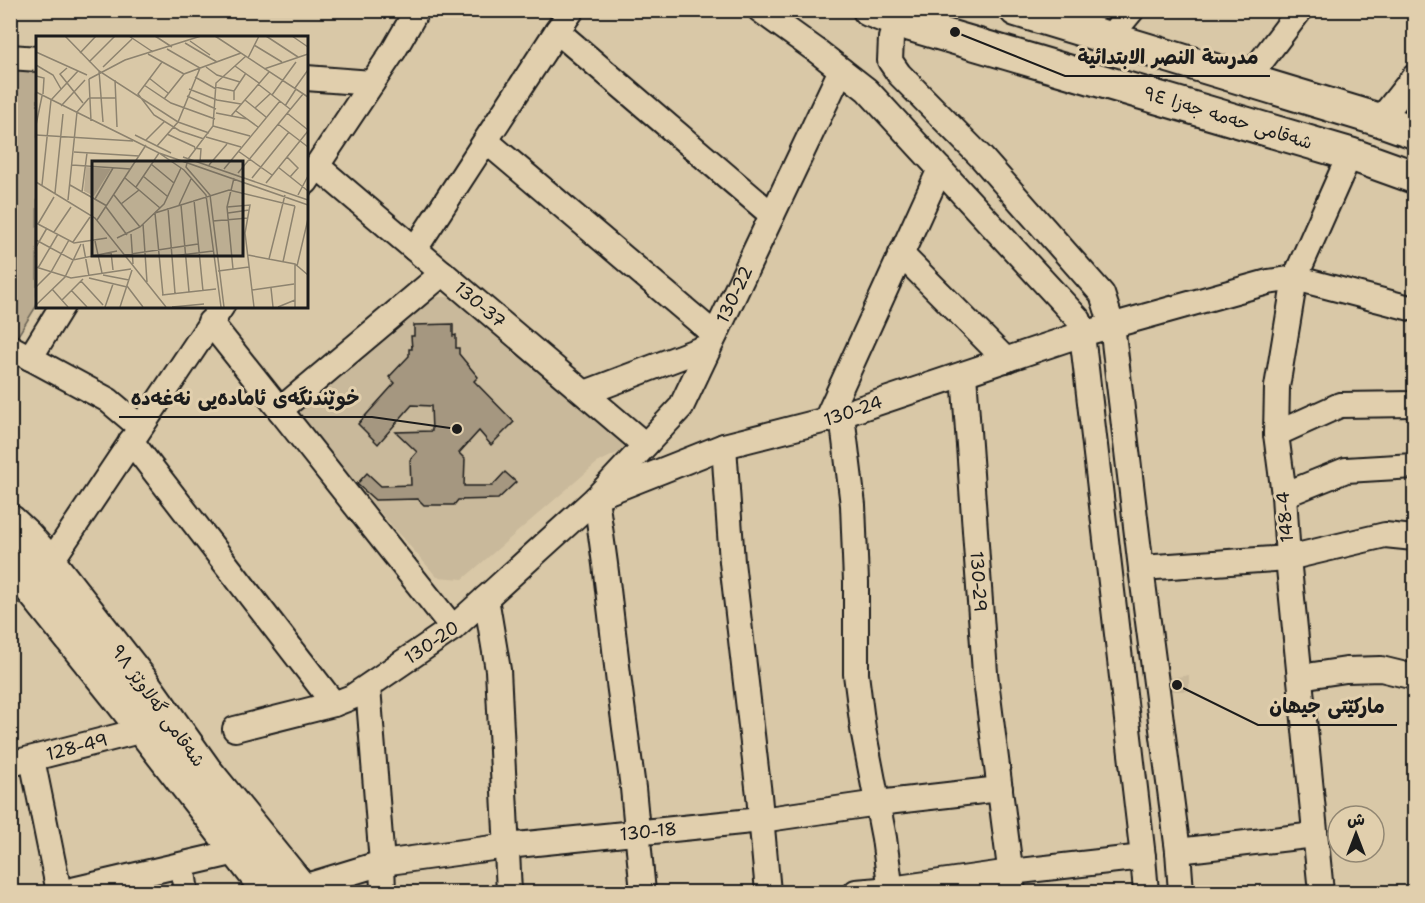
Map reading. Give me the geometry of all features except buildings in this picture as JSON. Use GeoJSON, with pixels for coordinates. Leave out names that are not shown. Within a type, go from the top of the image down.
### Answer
{"type":"FeatureCollection","features":[{"type":"Feature","properties":{"kind":"main road"},"geometry":{"type":"LineString","coordinates":[[1019,11],[1414,132]]}},
{"type":"Feature","properties":{"kind":"main road","name":"شەقامی حەمە جەزا ٩٤"},"geometry":{"type":"LineString","coordinates":[[883,16],[1350,154],[1414,177]]}},
{"type":"Feature","properties":{"kind":"main road"},"geometry":{"type":"LineString","coordinates":[[1174,102],[1188,63]]}},
{"type":"Feature","properties":{"kind":"main road","name":"شەقامی گەلاوێژ ٩٨"},"geometry":{"type":"LineString","coordinates":[[10,521],[50,563],[130,689],[143,730],[269,892]]}},
{"type":"Feature","properties":{"kind":"main road","name":"شەقامی گەلاوێژ ٩٨"},"geometry":{"type":"LineString","coordinates":[[10,566],[205,770],[302,890]]}},
{"type":"Feature","properties":{"kind":"street"},"geometry":{"type":"LineString","coordinates":[[311,174],[372,83],[417,10]]}},
{"type":"Feature","properties":{"kind":"street"},"geometry":{"type":"LineString","coordinates":[[415,249],[572,10]]}},
{"type":"Feature","properties":{"kind":"street"},"geometry":{"type":"LineString","coordinates":[[760,10],[818,51],[867,90],[1079,320],[1146,892]]}},
{"type":"Feature","properties":{"kind":"street"},"geometry":{"type":"LineString","coordinates":[[1108,39],[1132,10]]}},
{"type":"Feature","properties":{"kind":"street"},"geometry":{"type":"LineString","coordinates":[[1247,80],[1300,10]]}},
{"type":"Feature","properties":{"kind":"street"},"geometry":{"type":"LineString","coordinates":[[883,16],[891,38],[890,61],[894,68],[981,157],[1102,294],[1112,325],[1178,851],[1181,892]]}},
{"type":"Feature","properties":{"kind":"street"},"geometry":{"type":"LineString","coordinates":[[557,32],[772,215]]}},
{"type":"Feature","properties":{"kind":"street"},"geometry":{"type":"LineString","coordinates":[[10,57],[36,59]]}},
{"type":"Feature","properties":{"kind":"street","name":"130-22"},"geometry":{"type":"LineString","coordinates":[[596,498],[681,407],[842,70]]}},
{"type":"Feature","properties":{"kind":"street"},"geometry":{"type":"LineString","coordinates":[[1380,120],[1414,77]]}},
{"type":"Feature","properties":{"kind":"street"},"geometry":{"type":"LineString","coordinates":[[308,78],[372,83]]}},
{"type":"Feature","properties":{"kind":"street"},"geometry":{"type":"LineString","coordinates":[[486,141],[712,341],[585,393]]}},
{"type":"Feature","properties":{"kind":"street","name":"148-4"},"geometry":{"type":"LineString","coordinates":[[1321,892],[1288,558],[1284,495],[1276,434],[1277,387],[1295,278],[1350,154]]}},
{"type":"Feature","properties":{"kind":"street"},"geometry":{"type":"LineString","coordinates":[[891,891],[878,803],[863,729],[856,674],[853,505],[834,418],[901,254],[940,170]]}},
{"type":"Feature","properties":{"kind":"street","name":"130-37"},"geometry":{"type":"LineString","coordinates":[[311,174],[415,249],[645,445]]}},
{"type":"Feature","properties":{"kind":"street"},"geometry":{"type":"LineString","coordinates":[[901,254],[1006,360]]}},
{"type":"Feature","properties":{"kind":"street"},"geometry":{"type":"LineString","coordinates":[[280,410],[443,273]]}},
{"type":"Feature","properties":{"kind":"street"},"geometry":{"type":"LineString","coordinates":[[1295,278],[1414,309]]}},
{"type":"Feature","properties":{"kind":"street","name":"130-24"},"geometry":{"type":"LineString","coordinates":[[596,498],[724,446],[834,418],[1112,325],[1268,282],[1295,278]]}},
{"type":"Feature","properties":{"kind":"street"},"geometry":{"type":"LineString","coordinates":[[60,308],[20,353],[108,400],[136,434],[334,704]]}},
{"type":"Feature","properties":{"kind":"street"},"geometry":{"type":"LineString","coordinates":[[50,563],[216,314],[280,410],[453,628]]}},
{"type":"Feature","properties":{"kind":"street","name":"130-29"},"geometry":{"type":"LineString","coordinates":[[964,374],[985,672],[1012,882]]}},
{"type":"Feature","properties":{"kind":"street"},"geometry":{"type":"LineString","coordinates":[[1276,434],[1340,405],[1414,404]]}},
{"type":"Feature","properties":{"kind":"street"},"geometry":{"type":"LineString","coordinates":[[724,446],[732,562],[768,892]]}},
{"type":"Feature","properties":{"kind":"street"},"geometry":{"type":"LineString","coordinates":[[1284,495],[1346,470],[1414,466]]}},
{"type":"Feature","properties":{"kind":"street"},"geometry":{"type":"LineString","coordinates":[[596,498],[633,788],[643,892]]}},
{"type":"Feature","properties":{"kind":"street","name":"130-20"},"geometry":{"type":"LineString","coordinates":[[235,729],[334,704],[368,687],[453,628],[596,498]]}},
{"type":"Feature","properties":{"kind":"street"},"geometry":{"type":"LineString","coordinates":[[1142,568],[1288,558],[1385,535],[1414,538]]}},
{"type":"Feature","properties":{"kind":"street"},"geometry":{"type":"LineString","coordinates":[[486,598],[498,670],[508,892]]}},
{"type":"Feature","properties":{"kind":"street"},"geometry":{"type":"LineString","coordinates":[[1300,677],[1346,670],[1381,669],[1414,677]]}},
{"type":"Feature","properties":{"kind":"street"},"geometry":{"type":"LineString","coordinates":[[368,687],[383,892]]}},
{"type":"Feature","properties":{"kind":"street","name":"128-49"},"geometry":{"type":"LineString","coordinates":[[21,761],[143,730]]}},
{"type":"Feature","properties":{"kind":"street"},"geometry":{"type":"LineString","coordinates":[[21,761],[59,892]]}},
{"type":"Feature","properties":{"kind":"street","name":"130-18"},"geometry":{"type":"LineString","coordinates":[[302,890],[382,863],[507,846],[761,820],[878,803],[1000,789]]}},
{"type":"Feature","properties":{"kind":"street"},"geometry":{"type":"LineString","coordinates":[[1178,851],[1315,835]]}},
{"type":"Feature","properties":{"kind":"street"},"geometry":{"type":"LineString","coordinates":[[64,892],[236,852]]}},
{"type":"Feature","properties":{"kind":"street"},"geometry":{"type":"LineString","coordinates":[[856,892],[1012,882],[1143,857]]}},
{"type":"Feature","properties":{"kind":"street"},"geometry":{"type":"LineString","coordinates":[[182,865],[186,892]]}},
{"type":"Feature","properties":{"kind":"shaded area"},"geometry":{"type":"Polygon","coordinates":[[[10,68],[36,70],[36,307],[17,337],[10,333],[10,68]]]}},
{"type":"Feature","properties":{"kind":"shaded area"},"geometry":{"type":"Polygon","coordinates":[[[426,297],[449,297],[629,447],[597,463],[463,579],[437,577],[290,410],[426,297]]]}},
{"type":"Feature","properties":{"kind":"shaded area"},"geometry":{"type":"Polygon","coordinates":[[[1189,675],[1189,691],[1164,691],[1166,679],[1189,675]]]}},
{"type":"Feature","properties":{"kind":"place","name":"مدرسة النصر الابتدائية"},"geometry":{"type":"Point","coordinates":[955,32]}},
{"type":"Feature","properties":{"kind":"place","name":"خوێندنگەی ئامادەیی نەغەدە"},"geometry":{"type":"Point","coordinates":[457,429]}},
{"type":"Feature","properties":{"kind":"place","name":"ماركێتی جیھان"},"geometry":{"type":"Point","coordinates":[1177,685]}}]}
